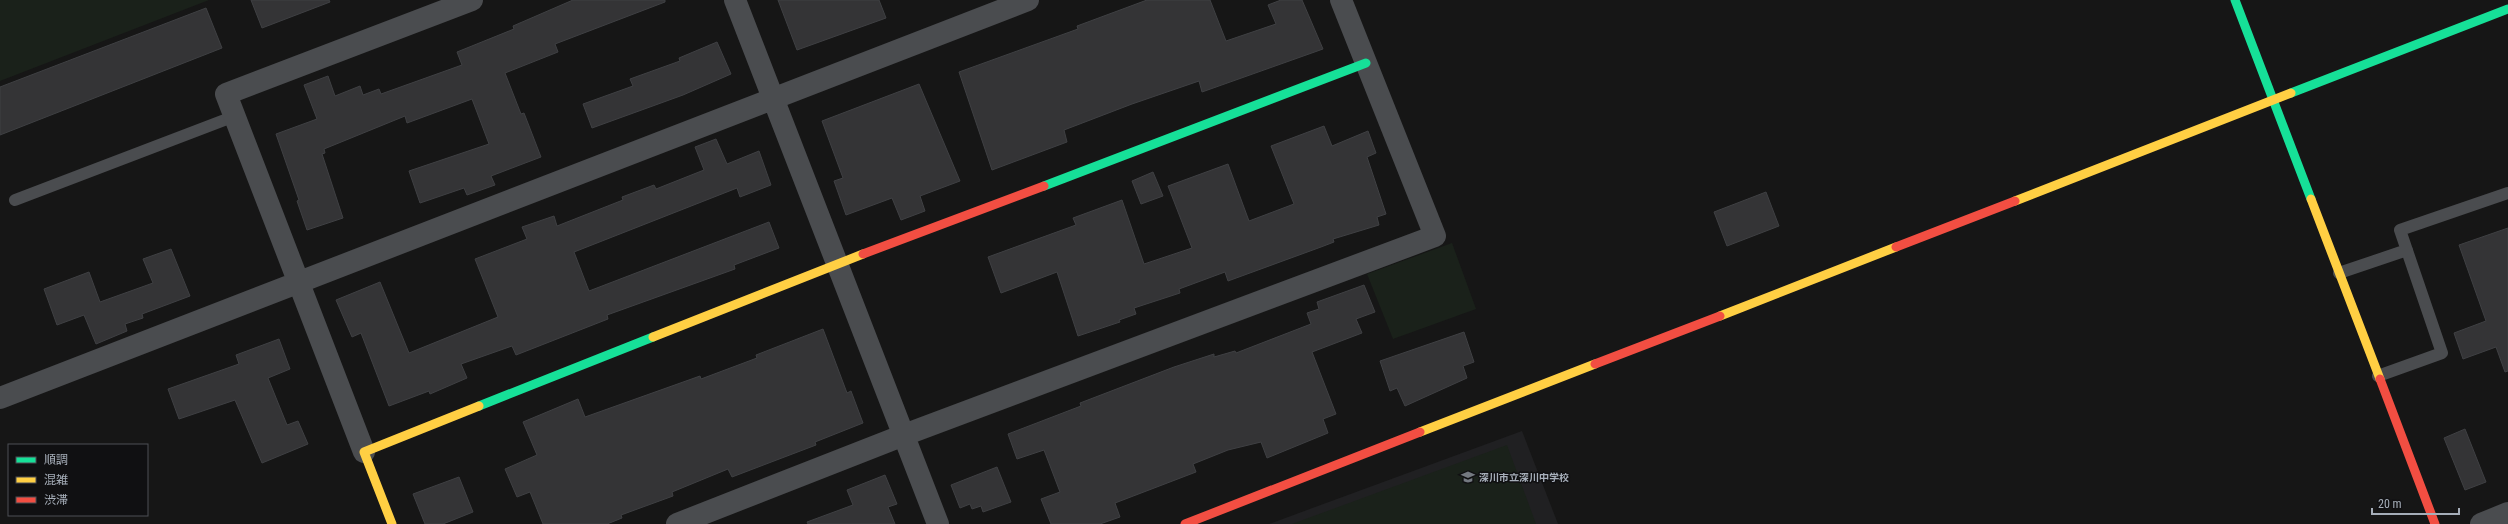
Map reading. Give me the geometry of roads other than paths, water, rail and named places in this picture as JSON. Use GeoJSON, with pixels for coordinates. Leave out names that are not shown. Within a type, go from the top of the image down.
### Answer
{"type":"FeatureCollection","features":[{"type":"Feature","properties":{"kind":"street"},"geometry":{"type":"LineString","coordinates":[[392,524],[226,94],[472,0]]}},
{"type":"Feature","properties":{"kind":"street"},"geometry":{"type":"LineString","coordinates":[[735,0],[938,524]]}},
{"type":"Feature","properties":{"kind":"street"},"geometry":{"type":"LineString","coordinates":[[0,398],[299,281],[774,100],[1028,0]]}},
{"type":"Feature","properties":{"kind":"street"},"geometry":{"type":"LineString","coordinates":[[677,524],[904,435],[1435,236],[1341,0]]}},
{"type":"Feature","properties":{"kind":"street"},"geometry":{"type":"LineString","coordinates":[[2235,0],[2435,524]]}},
{"type":"Feature","properties":{"kind":"street"},"geometry":{"type":"LineString","coordinates":[[1185,524],[2508,9]]}},
{"type":"Feature","properties":{"kind":"street"},"geometry":{"type":"LineString","coordinates":[[364,452],[838,264],[1366,63]]}},
{"type":"Feature","properties":{"kind":"street"},"geometry":{"type":"LineString","coordinates":[[2481,524],[2508,513]]}},
{"type":"Feature","properties":{"kind":"lane"},"geometry":{"type":"LineString","coordinates":[[15,200],[235,116]]}},
{"type":"Feature","properties":{"kind":"lane"},"geometry":{"type":"LineString","coordinates":[[2378,376],[2442,353],[2400,230],[2508,193]]}},
{"type":"Feature","properties":{"kind":"lane"},"geometry":{"type":"LineString","coordinates":[[2340,273],[2407,250]]}},
{"type":"Feature","properties":{"kind":"place","name":"深川市立深川中学校"},"geometry":{"type":"Point","coordinates":[1468,477]}}]}
